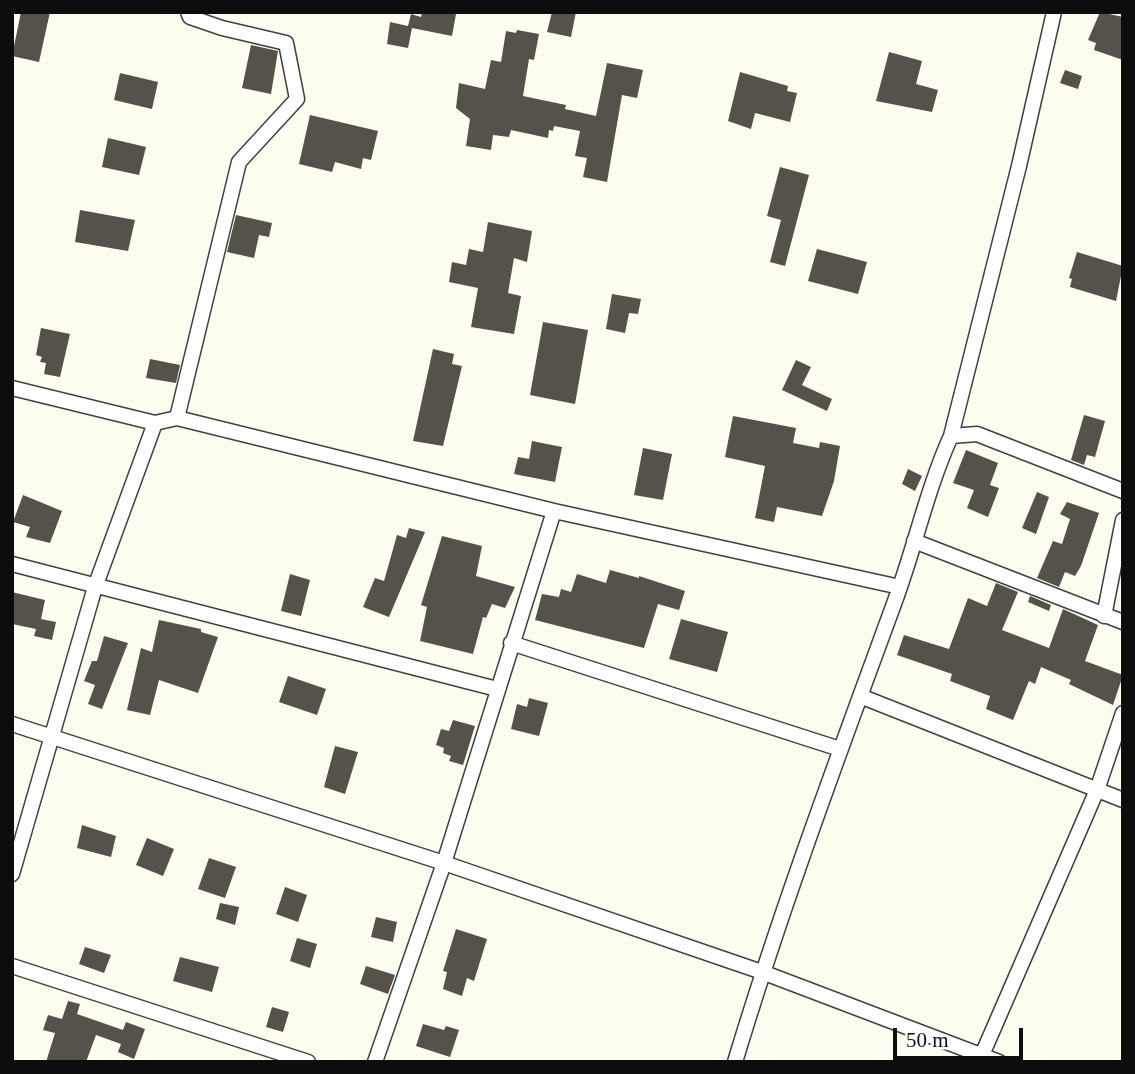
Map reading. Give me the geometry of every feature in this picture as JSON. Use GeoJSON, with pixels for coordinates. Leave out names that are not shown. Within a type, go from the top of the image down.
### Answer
{"type":"FeatureCollection","features":[{"type":"Feature","properties":{"kind":"street"},"geometry":{"type":"LineString","coordinates":[[177,418],[239,162],[297,99],[286,43],[222,28],[190,17],[188,12]]}},
{"type":"Feature","properties":{"kind":"street"},"geometry":{"type":"LineString","coordinates":[[735,1062],[762,972],[840,749],[901,587],[914,541],[951,436],[1019,166],[1054,12]]}},
{"type":"Feature","properties":{"kind":"street"},"geometry":{"type":"LineString","coordinates":[[12,388],[155,423],[177,418],[554,511],[901,587]]}},
{"type":"Feature","properties":{"kind":"street"},"geometry":{"type":"LineString","coordinates":[[12,874],[95,587],[155,423]]}},
{"type":"Feature","properties":{"kind":"street"},"geometry":{"type":"LineString","coordinates":[[951,436],[977,434],[1123,491]]}},
{"type":"Feature","properties":{"kind":"street"},"geometry":{"type":"LineString","coordinates":[[375,1062],[444,863],[554,511]]}},
{"type":"Feature","properties":{"kind":"street"},"geometry":{"type":"LineString","coordinates":[[1104,615],[1123,520]]}},
{"type":"Feature","properties":{"kind":"street"},"geometry":{"type":"LineString","coordinates":[[914,541],[1123,622]]}},
{"type":"Feature","properties":{"kind":"street"},"geometry":{"type":"LineString","coordinates":[[12,564],[497,689]]}},
{"type":"Feature","properties":{"kind":"street"},"geometry":{"type":"LineString","coordinates":[[511,643],[840,749]]}},
{"type":"Feature","properties":{"kind":"street"},"geometry":{"type":"LineString","coordinates":[[860,696],[1123,800]]}},
{"type":"Feature","properties":{"kind":"street"},"geometry":{"type":"LineString","coordinates":[[980,1058],[1097,790],[1123,713]]}},
{"type":"Feature","properties":{"kind":"street"},"geometry":{"type":"LineString","coordinates":[[12,724],[444,863],[762,972],[980,1058],[999,1062]]}},
{"type":"Feature","properties":{"kind":"street"},"geometry":{"type":"LineString","coordinates":[[12,966],[308,1062]]}},
{"type":"Feature","properties":{"kind":"building"},"geometry":{"type":"Polygon","coordinates":[[[21,12],[50,12],[39,62],[12,56],[21,12]]]}},
{"type":"Feature","properties":{"kind":"building"},"geometry":{"type":"Polygon","coordinates":[[[422,12],[456,14],[452,36],[412,28],[408,48],[387,44],[390,22],[408,26],[411,14],[421,17],[422,12]]]}},
{"type":"Feature","properties":{"kind":"building"},"geometry":{"type":"Polygon","coordinates":[[[552,12],[576,12],[571,37],[547,32],[552,12]]]}},
{"type":"Feature","properties":{"kind":"building"},"geometry":{"type":"Polygon","coordinates":[[[1100,12],[1123,17],[1123,60],[1094,50],[1096,43],[1088,40],[1100,12]]]}},
{"type":"Feature","properties":{"kind":"building"},"geometry":{"type":"Polygon","coordinates":[[[517,30],[539,34],[534,60],[529,59],[523,96],[566,105],[565,109],[596,116],[607,63],[643,70],[637,98],[622,95],[607,182],[583,177],[587,158],[575,156],[580,131],[554,126],[553,131],[549,130],[548,138],[511,130],[509,137],[493,135],[491,150],[466,146],[470,119],[456,108],[459,83],[485,89],[491,60],[501,62],[506,31],[516,33],[517,30]]]}},
{"type":"Feature","properties":{"kind":"building"},"geometry":{"type":"Polygon","coordinates":[[[251,45],[278,51],[271,94],[242,88],[251,45]]]}},
{"type":"Feature","properties":{"kind":"building"},"geometry":{"type":"Polygon","coordinates":[[[889,52],[922,61],[916,84],[938,90],[932,112],[876,101],[889,52]]]}},
{"type":"Feature","properties":{"kind":"building"},"geometry":{"type":"Polygon","coordinates":[[[1065,70],[1082,76],[1078,89],[1060,83],[1065,70]]]}},
{"type":"Feature","properties":{"kind":"building"},"geometry":{"type":"Polygon","coordinates":[[[740,72],[788,86],[787,91],[797,93],[790,122],[755,113],[751,129],[728,121],[740,72]]]}},
{"type":"Feature","properties":{"kind":"building"},"geometry":{"type":"Polygon","coordinates":[[[120,73],[158,82],[152,109],[114,100],[120,73]]]}},
{"type":"Feature","properties":{"kind":"building"},"geometry":{"type":"Polygon","coordinates":[[[310,115],[378,131],[371,160],[363,158],[361,169],[335,162],[332,172],[299,164],[310,115]]]}},
{"type":"Feature","properties":{"kind":"building"},"geometry":{"type":"Polygon","coordinates":[[[108,138],[146,147],[139,175],[102,167],[108,138]]]}},
{"type":"Feature","properties":{"kind":"building"},"geometry":{"type":"Polygon","coordinates":[[[780,167],[809,175],[785,266],[770,262],[781,220],[767,216],[780,167]]]}},
{"type":"Feature","properties":{"kind":"building"},"geometry":{"type":"Polygon","coordinates":[[[80,210],[135,220],[128,251],[75,242],[80,210]]]}},
{"type":"Feature","properties":{"kind":"building"},"geometry":{"type":"Polygon","coordinates":[[[236,215],[272,223],[269,237],[259,235],[254,258],[227,252],[236,215]]]}},
{"type":"Feature","properties":{"kind":"building"},"geometry":{"type":"Polygon","coordinates":[[[488,222],[532,231],[527,262],[514,258],[508,293],[521,296],[514,334],[471,327],[478,288],[449,282],[452,262],[466,265],[469,249],[483,252],[488,222]]]}},
{"type":"Feature","properties":{"kind":"building"},"geometry":{"type":"Polygon","coordinates":[[[817,249],[867,262],[858,294],[808,281],[817,249]]]}},
{"type":"Feature","properties":{"kind":"building"},"geometry":{"type":"Polygon","coordinates":[[[1077,252],[1123,266],[1116,301],[1070,287],[1072,279],[1069,278],[1077,252]]]}},
{"type":"Feature","properties":{"kind":"building"},"geometry":{"type":"Polygon","coordinates":[[[612,294],[641,299],[638,314],[629,313],[625,333],[606,329],[612,294]]]}},
{"type":"Feature","properties":{"kind":"building"},"geometry":{"type":"Polygon","coordinates":[[[543,322],[588,330],[575,404],[530,395],[543,322]]]}},
{"type":"Feature","properties":{"kind":"building"},"geometry":{"type":"Polygon","coordinates":[[[41,328],[70,334],[60,377],[44,374],[46,363],[40,362],[42,357],[36,355],[41,328]]]}},
{"type":"Feature","properties":{"kind":"building"},"geometry":{"type":"Polygon","coordinates":[[[433,349],[454,354],[452,364],[462,366],[443,446],[413,441],[433,349]]]}},
{"type":"Feature","properties":{"kind":"building"},"geometry":{"type":"Polygon","coordinates":[[[150,359],[180,365],[176,383],[146,378],[150,359]]]}},
{"type":"Feature","properties":{"kind":"building"},"geometry":{"type":"Polygon","coordinates":[[[796,360],[811,367],[802,385],[832,399],[827,411],[782,390],[796,360]]]}},
{"type":"Feature","properties":{"kind":"building"},"geometry":{"type":"Polygon","coordinates":[[[1084,415],[1105,421],[1095,457],[1087,455],[1084,465],[1071,460],[1084,415]]]}},
{"type":"Feature","properties":{"kind":"building"},"geometry":{"type":"Polygon","coordinates":[[[733,416],[796,428],[793,443],[819,448],[820,442],[840,446],[834,481],[822,516],[777,507],[774,522],[755,518],[765,466],[725,457],[733,416]]]}},
{"type":"Feature","properties":{"kind":"building"},"geometry":{"type":"Polygon","coordinates":[[[532,441],[562,447],[555,482],[514,474],[518,457],[529,459],[532,441]]]}},
{"type":"Feature","properties":{"kind":"building"},"geometry":{"type":"Polygon","coordinates":[[[643,448],[672,454],[663,500],[634,495],[643,448]]]}},
{"type":"Feature","properties":{"kind":"building"},"geometry":{"type":"Polygon","coordinates":[[[966,450],[998,463],[990,485],[999,488],[988,517],[967,508],[974,490],[953,483],[966,450]]]}},
{"type":"Feature","properties":{"kind":"building"},"geometry":{"type":"Polygon","coordinates":[[[908,469],[922,476],[915,491],[902,484],[908,469]]]}},
{"type":"Feature","properties":{"kind":"building"},"geometry":{"type":"Polygon","coordinates":[[[1037,492],[1049,497],[1036,534],[1022,528],[1037,492]]]}},
{"type":"Feature","properties":{"kind":"building"},"geometry":{"type":"Polygon","coordinates":[[[23,495],[62,511],[50,543],[26,537],[30,527],[13,522],[23,495]]]}},
{"type":"Feature","properties":{"kind":"building"},"geometry":{"type":"Polygon","coordinates":[[[1067,502],[1099,513],[1081,566],[1075,576],[1065,572],[1059,587],[1037,578],[1053,541],[1062,544],[1070,519],[1060,514],[1067,502]]]}},
{"type":"Feature","properties":{"kind":"building"},"geometry":{"type":"Polygon","coordinates":[[[409,528],[425,532],[389,617],[363,607],[375,578],[384,581],[397,535],[406,538],[409,528]]]}},
{"type":"Feature","properties":{"kind":"building"},"geometry":{"type":"Polygon","coordinates":[[[442,536],[482,546],[476,576],[515,587],[505,608],[492,604],[486,618],[483,617],[473,654],[420,641],[427,607],[421,605],[442,536]]]}},
{"type":"Feature","properties":{"kind":"building"},"geometry":{"type":"Polygon","coordinates":[[[610,570],[685,591],[679,610],[658,604],[644,648],[535,620],[542,594],[559,597],[561,589],[571,592],[577,574],[606,583],[610,570]]]}},
{"type":"Feature","properties":{"kind":"building"},"geometry":{"type":"Polygon","coordinates":[[[290,574],[310,580],[301,616],[281,611],[290,574]]]}},
{"type":"Feature","properties":{"kind":"building"},"geometry":{"type":"Polygon","coordinates":[[[996,583],[1018,592],[1002,630],[1049,648],[1063,609],[1098,625],[1085,661],[1123,675],[1113,705],[1069,684],[1071,680],[1041,667],[1035,684],[1029,681],[1013,720],[986,709],[990,696],[950,681],[952,674],[897,655],[904,635],[949,649],[968,598],[987,606],[996,583]]]}},
{"type":"Feature","properties":{"kind":"building"},"geometry":{"type":"Polygon","coordinates":[[[12,592],[45,600],[41,619],[56,622],[52,640],[34,636],[36,629],[12,624],[12,592]]]}},
{"type":"Feature","properties":{"kind":"building"},"geometry":{"type":"Polygon","coordinates":[[[1030,596],[1051,605],[1049,611],[1028,602],[1030,596]]]}},
{"type":"Feature","properties":{"kind":"building"},"geometry":{"type":"Polygon","coordinates":[[[681,619],[728,632],[717,672],[669,659],[681,619]]]}},
{"type":"Feature","properties":{"kind":"building"},"geometry":{"type":"Polygon","coordinates":[[[159,620],[201,629],[201,632],[218,637],[198,693],[159,680],[150,715],[127,710],[141,648],[152,652],[159,620]]]}},
{"type":"Feature","properties":{"kind":"building"},"geometry":{"type":"Polygon","coordinates":[[[104,636],[128,643],[102,709],[88,704],[95,685],[84,681],[92,661],[97,661],[104,636]]]}},
{"type":"Feature","properties":{"kind":"building"},"geometry":{"type":"Polygon","coordinates":[[[288,676],[326,689],[317,715],[279,702],[288,676]]]}},
{"type":"Feature","properties":{"kind":"building"},"geometry":{"type":"Polygon","coordinates":[[[529,698],[548,703],[539,736],[511,729],[517,704],[527,707],[529,698]]]}},
{"type":"Feature","properties":{"kind":"building"},"geometry":{"type":"Polygon","coordinates":[[[453,720],[475,726],[463,765],[449,761],[451,756],[443,753],[444,748],[436,745],[441,729],[449,731],[453,720]]]}},
{"type":"Feature","properties":{"kind":"building"},"geometry":{"type":"Polygon","coordinates":[[[335,746],[358,752],[345,794],[324,787],[335,746]]]}},
{"type":"Feature","properties":{"kind":"building"},"geometry":{"type":"Polygon","coordinates":[[[82,825],[116,836],[111,857],[77,848],[82,825]]]}},
{"type":"Feature","properties":{"kind":"building"},"geometry":{"type":"Polygon","coordinates":[[[147,838],[174,849],[163,876],[136,865],[147,838]]]}},
{"type":"Feature","properties":{"kind":"building"},"geometry":{"type":"Polygon","coordinates":[[[209,858],[236,867],[225,898],[198,889],[209,858]]]}},
{"type":"Feature","properties":{"kind":"building"},"geometry":{"type":"Polygon","coordinates":[[[285,887],[307,895],[298,922],[276,914],[285,887]]]}},
{"type":"Feature","properties":{"kind":"building"},"geometry":{"type":"Polygon","coordinates":[[[220,903],[239,907],[235,925],[216,919],[220,903]]]}},
{"type":"Feature","properties":{"kind":"building"},"geometry":{"type":"Polygon","coordinates":[[[376,917],[397,922],[393,942],[371,937],[376,917]]]}},
{"type":"Feature","properties":{"kind":"building"},"geometry":{"type":"Polygon","coordinates":[[[456,929],[487,939],[474,981],[467,978],[462,996],[443,989],[447,972],[443,971],[456,929]]]}},
{"type":"Feature","properties":{"kind":"building"},"geometry":{"type":"Polygon","coordinates":[[[297,938],[317,944],[310,968],[290,961],[297,938]]]}},
{"type":"Feature","properties":{"kind":"building"},"geometry":{"type":"Polygon","coordinates":[[[85,947],[111,955],[104,973],[79,964],[85,947]]]}},
{"type":"Feature","properties":{"kind":"building"},"geometry":{"type":"Polygon","coordinates":[[[180,957],[219,967],[212,992],[173,981],[180,957]]]}},
{"type":"Feature","properties":{"kind":"building"},"geometry":{"type":"Polygon","coordinates":[[[366,966],[395,975],[388,994],[360,984],[366,966]]]}},
{"type":"Feature","properties":{"kind":"building"},"geometry":{"type":"Polygon","coordinates":[[[68,1001],[80,1004],[77,1014],[123,1030],[126,1022],[145,1029],[134,1059],[118,1052],[121,1044],[96,1035],[86,1062],[46,1062],[55,1033],[43,1030],[48,1015],[62,1019],[68,1001]]]}},
{"type":"Feature","properties":{"kind":"building"},"geometry":{"type":"Polygon","coordinates":[[[272,1007],[289,1012],[283,1032],[266,1027],[272,1007]]]}},
{"type":"Feature","properties":{"kind":"building"},"geometry":{"type":"Polygon","coordinates":[[[423,1024],[444,1030],[446,1026],[459,1030],[450,1057],[416,1046],[423,1024]]]}}]}
